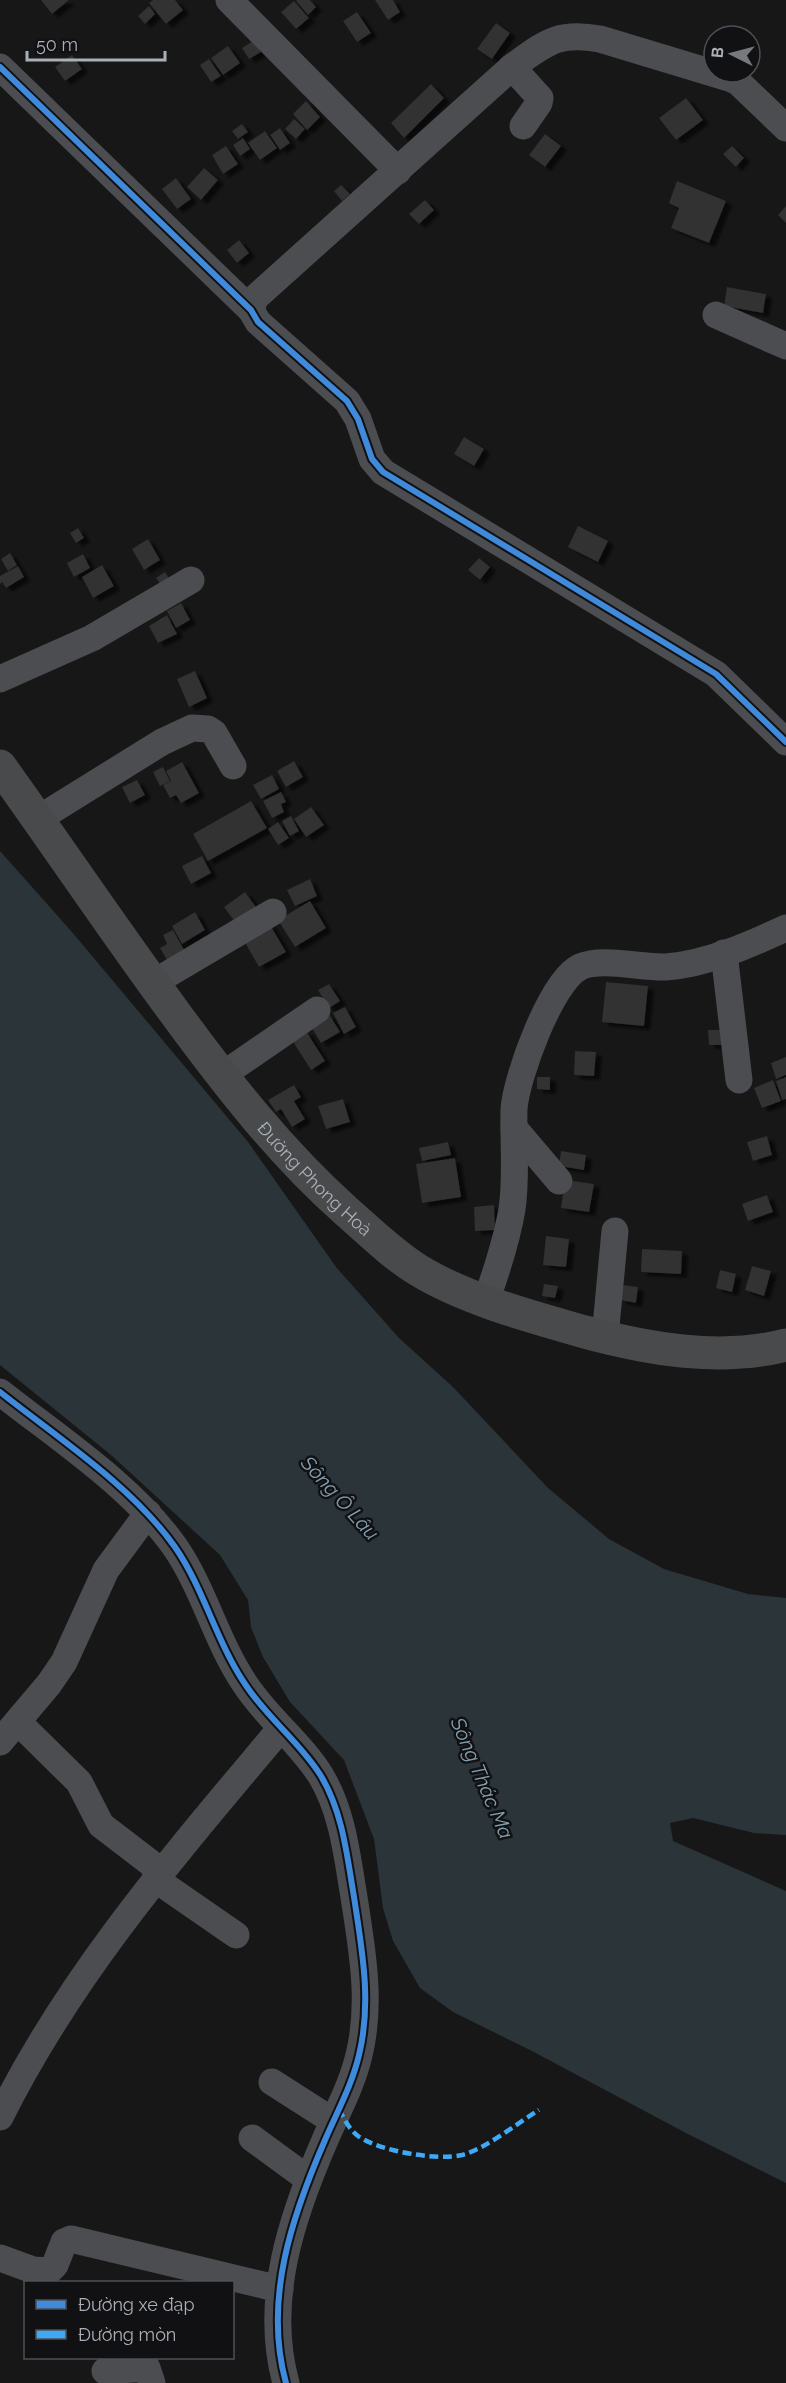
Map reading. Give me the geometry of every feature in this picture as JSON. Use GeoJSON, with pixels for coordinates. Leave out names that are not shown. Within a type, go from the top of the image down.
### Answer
{"type":"FeatureCollection","features":[{"type":"Feature","properties":{"kind":"main road","name":"Đường Phong Hoà"},"geometry":{"type":"LineString","coordinates":[[0,766],[221,1076],[271,1137],[384,1245],[419,1270],[486,1300],[605,1337],[723,1353],[742,1353],[786,1345]]}},
{"type":"Feature","properties":{"kind":"street"},"geometry":{"type":"LineString","coordinates":[[229,0],[398,171]]}},
{"type":"Feature","properties":{"kind":"street"},"geometry":{"type":"LineString","coordinates":[[251,310],[255,298],[512,67],[546,43],[560,37],[584,36],[600,39],[738,82],[786,128]]}},
{"type":"Feature","properties":{"kind":"street"},"geometry":{"type":"LineString","coordinates":[[0,67],[251,310],[258,322],[347,401],[358,419],[372,459],[383,472],[716,674],[786,742]]}},
{"type":"Feature","properties":{"kind":"street"},"geometry":{"type":"LineString","coordinates":[[512,67],[540,98],[523,126]]}},
{"type":"Feature","properties":{"kind":"street"},"geometry":{"type":"LineString","coordinates":[[716,315],[786,345]]}},
{"type":"Feature","properties":{"kind":"street"},"geometry":{"type":"LineString","coordinates":[[0,679],[92,638],[191,580]]}},
{"type":"Feature","properties":{"kind":"street"},"geometry":{"type":"LineString","coordinates":[[38,819],[184,730],[201,727],[214,733],[233,766]]}},
{"type":"Feature","properties":{"kind":"street"},"geometry":{"type":"LineString","coordinates":[[153,983],[273,912]]}},
{"type":"Feature","properties":{"kind":"street"},"geometry":{"type":"LineString","coordinates":[[486,1300],[499,1263],[512,1208],[515,1183],[514,1128],[517,1091],[526,1060],[549,1006],[564,982],[574,971],[593,964],[679,965],[724,953],[786,928]]}},
{"type":"Feature","properties":{"kind":"street"},"geometry":{"type":"LineString","coordinates":[[724,953],[739,1080]]}},
{"type":"Feature","properties":{"kind":"street"},"geometry":{"type":"LineString","coordinates":[[221,1076],[316,1010]]}},
{"type":"Feature","properties":{"kind":"street"},"geometry":{"type":"LineString","coordinates":[[514,1128],[559,1181]]}},
{"type":"Feature","properties":{"kind":"street"},"geometry":{"type":"LineString","coordinates":[[605,1337],[615,1231]]}},
{"type":"Feature","properties":{"kind":"street"},"geometry":{"type":"LineString","coordinates":[[0,1392],[107,1477],[148,1514],[186,1565],[232,1665],[247,1688],[321,1776],[336,1809],[344,1837],[365,1974],[366,2014],[359,2057],[352,2080],[308,2179],[287,2244],[280,2289],[278,2344],[286,2383]]}},
{"type":"Feature","properties":{"kind":"street"},"geometry":{"type":"LineString","coordinates":[[148,1514],[106,1570],[64,1662],[6,1733],[79,1782],[101,1825],[158,1875],[236,1935]]}},
{"type":"Feature","properties":{"kind":"street"},"geometry":{"type":"LineString","coordinates":[[0,2117],[37,2046],[70,1994],[158,1875],[280,1728]]}},
{"type":"Feature","properties":{"kind":"street"},"geometry":{"type":"LineString","coordinates":[[272,2082],[333,2121]]}},
{"type":"Feature","properties":{"kind":"street"},"geometry":{"type":"LineString","coordinates":[[252,2138],[308,2179]]}},
{"type":"Feature","properties":{"kind":"street"},"geometry":{"type":"LineString","coordinates":[[0,2258],[33,2270],[49,2271],[55,2265],[64,2242],[70,2239],[280,2289]]}},
{"type":"Feature","properties":{"kind":"street"},"geometry":{"type":"LineString","coordinates":[[105,2370],[147,2368],[152,2383]]}},
{"type":"Feature","properties":{"kind":"water"},"geometry":{"type":"Polygon","coordinates":[[[0,851],[72,932],[248,1142],[336,1267],[399,1338],[453,1387],[548,1488],[609,1539],[664,1569],[748,1594],[786,1598],[786,1835],[754,1833],[693,1818],[670,1823],[673,1841],[786,1891],[786,2183],[453,2012],[420,1988],[393,1941],[383,1908],[374,1839],[344,1760],[290,1702],[263,1657],[251,1627],[248,1600],[220,1555],[111,1455],[0,1365],[0,851]]]}},
{"type":"Feature","properties":{"kind":"building"},"geometry":{"type":"Polygon","coordinates":[[[41,0],[69,0],[52,14],[41,0]]]}},
{"type":"Feature","properties":{"kind":"building"},"geometry":{"type":"Polygon","coordinates":[[[153,0],[175,0],[183,10],[166,24],[149,3],[153,0]]]}},
{"type":"Feature","properties":{"kind":"building"},"geometry":{"type":"Polygon","coordinates":[[[310,0],[316,7],[308,15],[296,1],[310,0]]]}},
{"type":"Feature","properties":{"kind":"building"},"geometry":{"type":"Polygon","coordinates":[[[375,0],[393,0],[400,12],[388,20],[375,0]]]}},
{"type":"Feature","properties":{"kind":"building"},"geometry":{"type":"Polygon","coordinates":[[[294,1],[309,18],[296,29],[281,12],[294,1]]]}},
{"type":"Feature","properties":{"kind":"building"},"geometry":{"type":"Polygon","coordinates":[[[149,6],[155,14],[145,24],[138,16],[149,6]]]}},
{"type":"Feature","properties":{"kind":"building"},"geometry":{"type":"Polygon","coordinates":[[[357,12],[371,33],[357,42],[343,21],[357,12]]]}},
{"type":"Feature","properties":{"kind":"building"},"geometry":{"type":"Polygon","coordinates":[[[496,23],[510,33],[492,59],[477,49],[496,23]]]}},
{"type":"Feature","properties":{"kind":"building"},"geometry":{"type":"Polygon","coordinates":[[[253,41],[261,52],[249,59],[242,48],[253,41]]]}},
{"type":"Feature","properties":{"kind":"building"},"geometry":{"type":"Polygon","coordinates":[[[228,46],[240,63],[223,75],[211,58],[228,46]]]}},
{"type":"Feature","properties":{"kind":"building"},"geometry":{"type":"Polygon","coordinates":[[[72,55],[82,69],[65,81],[55,67],[72,55]]]}},
{"type":"Feature","properties":{"kind":"building"},"geometry":{"type":"Polygon","coordinates":[[[209,59],[221,76],[211,82],[200,65],[209,59]]]}},
{"type":"Feature","properties":{"kind":"building"},"geometry":{"type":"Polygon","coordinates":[[[431,84],[444,98],[404,138],[391,123],[431,84]]]}},
{"type":"Feature","properties":{"kind":"building"},"geometry":{"type":"Polygon","coordinates":[[[686,98],[703,120],[676,140],[659,118],[686,98]]]}},
{"type":"Feature","properties":{"kind":"building"},"geometry":{"type":"Polygon","coordinates":[[[306,101],[320,117],[307,130],[293,114],[306,101]]]}},
{"type":"Feature","properties":{"kind":"building"},"geometry":{"type":"Polygon","coordinates":[[[294,119],[305,129],[296,139],[285,129],[294,119]]]}},
{"type":"Feature","properties":{"kind":"building"},"geometry":{"type":"Polygon","coordinates":[[[242,124],[248,132],[238,139],[232,131],[242,124]]]}},
{"type":"Feature","properties":{"kind":"building"},"geometry":{"type":"Polygon","coordinates":[[[280,128],[290,143],[280,150],[270,135],[280,128]]]}},
{"type":"Feature","properties":{"kind":"building"},"geometry":{"type":"Polygon","coordinates":[[[265,131],[277,148],[260,160],[248,143],[265,131]]]}},
{"type":"Feature","properties":{"kind":"building"},"geometry":{"type":"Polygon","coordinates":[[[545,134],[561,146],[545,167],[529,155],[545,134]]]}},
{"type":"Feature","properties":{"kind":"building"},"geometry":{"type":"Polygon","coordinates":[[[243,138],[250,149],[240,156],[233,145],[243,138]]]}},
{"type":"Feature","properties":{"kind":"building"},"geometry":{"type":"Polygon","coordinates":[[[226,146],[238,164],[223,174],[212,155],[226,146]]]}},
{"type":"Feature","properties":{"kind":"building"},"geometry":{"type":"Polygon","coordinates":[[[732,146],[744,158],[736,167],[723,154],[732,146]]]}},
{"type":"Feature","properties":{"kind":"building"},"geometry":{"type":"Polygon","coordinates":[[[204,168],[218,180],[201,200],[187,187],[204,168]]]}},
{"type":"Feature","properties":{"kind":"building"},"geometry":{"type":"Polygon","coordinates":[[[176,178],[191,199],[177,209],[162,189],[176,178]]]}},
{"type":"Feature","properties":{"kind":"building"},"geometry":{"type":"Polygon","coordinates":[[[677,181],[726,201],[709,243],[671,228],[679,208],[669,203],[677,181]]]}},
{"type":"Feature","properties":{"kind":"building"},"geometry":{"type":"Polygon","coordinates":[[[341,185],[350,194],[342,201],[334,191],[341,185]]]}},
{"type":"Feature","properties":{"kind":"building"},"geometry":{"type":"Polygon","coordinates":[[[425,200],[434,210],[419,224],[409,214],[425,200]]]}},
{"type":"Feature","properties":{"kind":"building"},"geometry":{"type":"Polygon","coordinates":[[[786,206],[786,223],[778,215],[786,206]]]}},
{"type":"Feature","properties":{"kind":"building"},"geometry":{"type":"Polygon","coordinates":[[[239,240],[249,253],[237,263],[227,250],[239,240]]]}},
{"type":"Feature","properties":{"kind":"building"},"geometry":{"type":"Polygon","coordinates":[[[727,287],[766,294],[763,313],[724,306],[727,287]]]}},
{"type":"Feature","properties":{"kind":"building"},"geometry":{"type":"Polygon","coordinates":[[[464,437],[484,449],[474,466],[454,454],[464,437]]]}},
{"type":"Feature","properties":{"kind":"building"},"geometry":{"type":"Polygon","coordinates":[[[578,526],[608,541],[598,562],[568,547],[578,526]]]}},
{"type":"Feature","properties":{"kind":"building"},"geometry":{"type":"Polygon","coordinates":[[[78,528],[84,538],[76,543],[70,533],[78,528]]]}},
{"type":"Feature","properties":{"kind":"building"},"geometry":{"type":"Polygon","coordinates":[[[148,539],[160,560],[144,570],[132,549],[148,539]]]}},
{"type":"Feature","properties":{"kind":"building"},"geometry":{"type":"Polygon","coordinates":[[[10,553],[17,565],[8,571],[1,559],[10,553]]]}},
{"type":"Feature","properties":{"kind":"building"},"geometry":{"type":"Polygon","coordinates":[[[83,554],[90,568],[74,577],[67,563],[83,554]]]}},
{"type":"Feature","properties":{"kind":"building"},"geometry":{"type":"Polygon","coordinates":[[[479,558],[490,567],[480,580],[468,570],[479,558]]]}},
{"type":"Feature","properties":{"kind":"building"},"geometry":{"type":"Polygon","coordinates":[[[102,565],[114,586],[93,598],[82,577],[102,565]]]}},
{"type":"Feature","properties":{"kind":"building"},"geometry":{"type":"Polygon","coordinates":[[[18,566],[24,577],[6,588],[2,582],[0,584],[0,576],[18,566]]]}},
{"type":"Feature","properties":{"kind":"building"},"geometry":{"type":"Polygon","coordinates":[[[165,572],[172,582],[163,588],[156,578],[165,572]]]}},
{"type":"Feature","properties":{"kind":"building"},"geometry":{"type":"Polygon","coordinates":[[[181,603],[190,620],[176,628],[167,611],[181,603]]]}},
{"type":"Feature","properties":{"kind":"building"},"geometry":{"type":"Polygon","coordinates":[[[167,615],[177,634],[158,643],[149,626],[167,615]]]}},
{"type":"Feature","properties":{"kind":"building"},"geometry":{"type":"Polygon","coordinates":[[[195,671],[207,698],[189,707],[177,679],[195,671]]]}},
{"type":"Feature","properties":{"kind":"building"},"geometry":{"type":"Polygon","coordinates":[[[294,761],[303,777],[286,787],[277,771],[294,761]]]}},
{"type":"Feature","properties":{"kind":"building"},"geometry":{"type":"Polygon","coordinates":[[[182,762],[199,793],[181,803],[176,795],[170,798],[163,785],[171,781],[166,771],[182,762]]]}},
{"type":"Feature","properties":{"kind":"building"},"geometry":{"type":"Polygon","coordinates":[[[163,767],[170,781],[160,786],[153,772],[163,767]]]}},
{"type":"Feature","properties":{"kind":"building"},"geometry":{"type":"Polygon","coordinates":[[[272,775],[279,789],[261,799],[253,785],[272,775]]]}},
{"type":"Feature","properties":{"kind":"building"},"geometry":{"type":"Polygon","coordinates":[[[137,780],[145,795],[130,803],[122,787],[137,780]]]}},
{"type":"Feature","properties":{"kind":"building"},"geometry":{"type":"Polygon","coordinates":[[[281,792],[286,802],[281,804],[284,812],[272,818],[263,801],[281,792]]]}},
{"type":"Feature","properties":{"kind":"building"},"geometry":{"type":"Polygon","coordinates":[[[251,801],[267,828],[208,861],[193,834],[251,801]]]}},
{"type":"Feature","properties":{"kind":"building"},"geometry":{"type":"Polygon","coordinates":[[[311,807],[324,825],[306,837],[294,819],[311,807]]]}},
{"type":"Feature","properties":{"kind":"building"},"geometry":{"type":"Polygon","coordinates":[[[291,816],[299,831],[290,836],[282,821],[291,816]]]}},
{"type":"Feature","properties":{"kind":"building"},"geometry":{"type":"Polygon","coordinates":[[[278,822],[289,838],[278,845],[268,829],[278,822]]]}},
{"type":"Feature","properties":{"kind":"building"},"geometry":{"type":"Polygon","coordinates":[[[202,856],[211,873],[191,884],[182,866],[202,856]]]}},
{"type":"Feature","properties":{"kind":"building"},"geometry":{"type":"Polygon","coordinates":[[[310,879],[317,896],[295,906],[287,890],[310,879]]]}},
{"type":"Feature","properties":{"kind":"building"},"geometry":{"type":"Polygon","coordinates":[[[245,892],[259,911],[238,926],[224,907],[245,892]]]}},
{"type":"Feature","properties":{"kind":"building"},"geometry":{"type":"Polygon","coordinates":[[[310,901],[326,928],[295,947],[278,920],[310,901]]]}},
{"type":"Feature","properties":{"kind":"building"},"geometry":{"type":"Polygon","coordinates":[[[195,912],[205,930],[182,944],[172,926],[195,912]]]}},
{"type":"Feature","properties":{"kind":"building"},"geometry":{"type":"Polygon","coordinates":[[[269,923],[286,952],[259,967],[243,939],[269,923]]]}},
{"type":"Feature","properties":{"kind":"building"},"geometry":{"type":"Polygon","coordinates":[[[173,930],[187,955],[170,965],[160,948],[167,944],[163,935],[173,930]]]}},
{"type":"Feature","properties":{"kind":"building"},"geometry":{"type":"Polygon","coordinates":[[[606,982],[648,986],[644,1026],[602,1022],[606,982]]]}},
{"type":"Feature","properties":{"kind":"building"},"geometry":{"type":"Polygon","coordinates":[[[329,984],[340,1001],[329,1008],[318,990],[329,984]]]}},
{"type":"Feature","properties":{"kind":"building"},"geometry":{"type":"Polygon","coordinates":[[[345,1007],[356,1027],[344,1034],[333,1013],[345,1007]]]}},
{"type":"Feature","properties":{"kind":"building"},"geometry":{"type":"Polygon","coordinates":[[[329,1014],[340,1032],[321,1043],[310,1025],[329,1014]]]}},
{"type":"Feature","properties":{"kind":"building"},"geometry":{"type":"Polygon","coordinates":[[[708,1030],[728,1030],[728,1045],[709,1045],[708,1030]]]}},
{"type":"Feature","properties":{"kind":"building"},"geometry":{"type":"Polygon","coordinates":[[[306,1031],[325,1061],[311,1070],[292,1040],[306,1031]]]}},
{"type":"Feature","properties":{"kind":"building"},"geometry":{"type":"Polygon","coordinates":[[[575,1051],[596,1052],[594,1076],[574,1075],[575,1051]]]}},
{"type":"Feature","properties":{"kind":"building"},"geometry":{"type":"Polygon","coordinates":[[[786,1057],[786,1075],[776,1079],[771,1063],[786,1057]]]}},
{"type":"Feature","properties":{"kind":"building"},"geometry":{"type":"Polygon","coordinates":[[[537,1077],[550,1077],[550,1090],[537,1089],[537,1077]]]}},
{"type":"Feature","properties":{"kind":"building"},"geometry":{"type":"Polygon","coordinates":[[[786,1077],[786,1099],[782,1100],[776,1081],[786,1077]]]}},
{"type":"Feature","properties":{"kind":"building"},"geometry":{"type":"Polygon","coordinates":[[[773,1080],[781,1101],[762,1108],[754,1088],[773,1080]]]}},
{"type":"Feature","properties":{"kind":"building"},"geometry":{"type":"Polygon","coordinates":[[[294,1085],[301,1097],[294,1101],[305,1119],[292,1127],[281,1109],[276,1112],[268,1100],[294,1085]]]}},
{"type":"Feature","properties":{"kind":"building"},"geometry":{"type":"Polygon","coordinates":[[[343,1099],[350,1122],[326,1129],[318,1106],[343,1099]]]}},
{"type":"Feature","properties":{"kind":"building"},"geometry":{"type":"Polygon","coordinates":[[[767,1136],[772,1155],[753,1161],[747,1142],[767,1136]]]}},
{"type":"Feature","properties":{"kind":"building"},"geometry":{"type":"Polygon","coordinates":[[[448,1142],[451,1155],[422,1161],[419,1148],[448,1142]]]}},
{"type":"Feature","properties":{"kind":"building"},"geometry":{"type":"Polygon","coordinates":[[[561,1151],[586,1155],[584,1170],[559,1166],[561,1151]]]}},
{"type":"Feature","properties":{"kind":"building"},"geometry":{"type":"Polygon","coordinates":[[[455,1158],[461,1197],[422,1203],[416,1164],[455,1158]]]}},
{"type":"Feature","properties":{"kind":"building"},"geometry":{"type":"Polygon","coordinates":[[[565,1180],[594,1184],[589,1212],[561,1208],[565,1180]]]}},
{"type":"Feature","properties":{"kind":"building"},"geometry":{"type":"Polygon","coordinates":[[[767,1195],[773,1212],[748,1221],[742,1204],[767,1195]]]}},
{"type":"Feature","properties":{"kind":"building"},"geometry":{"type":"Polygon","coordinates":[[[494,1205],[495,1230],[475,1231],[474,1207],[494,1205]]]}},
{"type":"Feature","properties":{"kind":"building"},"geometry":{"type":"Polygon","coordinates":[[[546,1236],[569,1239],[566,1267],[543,1265],[546,1236]]]}},
{"type":"Feature","properties":{"kind":"building"},"geometry":{"type":"Polygon","coordinates":[[[642,1249],[682,1251],[681,1274],[641,1272],[642,1249]]]}},
{"type":"Feature","properties":{"kind":"building"},"geometry":{"type":"Polygon","coordinates":[[[752,1266],[771,1271],[764,1296],[745,1290],[752,1266]]]}},
{"type":"Feature","properties":{"kind":"building"},"geometry":{"type":"Polygon","coordinates":[[[720,1270],[736,1274],[732,1292],[716,1288],[720,1270]]]}},
{"type":"Feature","properties":{"kind":"building"},"geometry":{"type":"Polygon","coordinates":[[[544,1284],[558,1286],[555,1298],[542,1296],[544,1284]]]}},
{"type":"Feature","properties":{"kind":"building"},"geometry":{"type":"Polygon","coordinates":[[[623,1285],[638,1287],[636,1303],[620,1300],[623,1285]]]}},
{"type":"Feature","properties":{"kind":"marked path"},"geometry":{"type":"LineString","coordinates":[[339,2109],[352,2130],[367,2141],[394,2150],[438,2157],[451,2157],[472,2152],[539,2110]]}},
{"type":"Feature","properties":{"kind":"cycle path"},"geometry":{"type":"LineString","coordinates":[[0,67],[251,310],[258,322],[347,401],[358,419],[372,459],[383,472],[716,674],[786,742]]}},
{"type":"Feature","properties":{"kind":"cycle path"},"geometry":{"type":"LineString","coordinates":[[0,1392],[116,1483],[158,1525],[185,1563],[226,1650],[245,1684],[263,1708],[313,1764],[328,1790],[339,1820],[360,1937],[365,2015],[356,2066],[302,2198],[284,2259],[278,2321],[280,2352],[286,2383]]}},
{"type":"Feature","properties":{"kind":"water label","name":"Sông Ô Lâu"},"geometry":{"type":"Point","coordinates":[340,1498]}},
{"type":"Feature","properties":{"kind":"water label","name":"Sông Thác Ma"},"geometry":{"type":"Point","coordinates":[482,1778]}}]}
